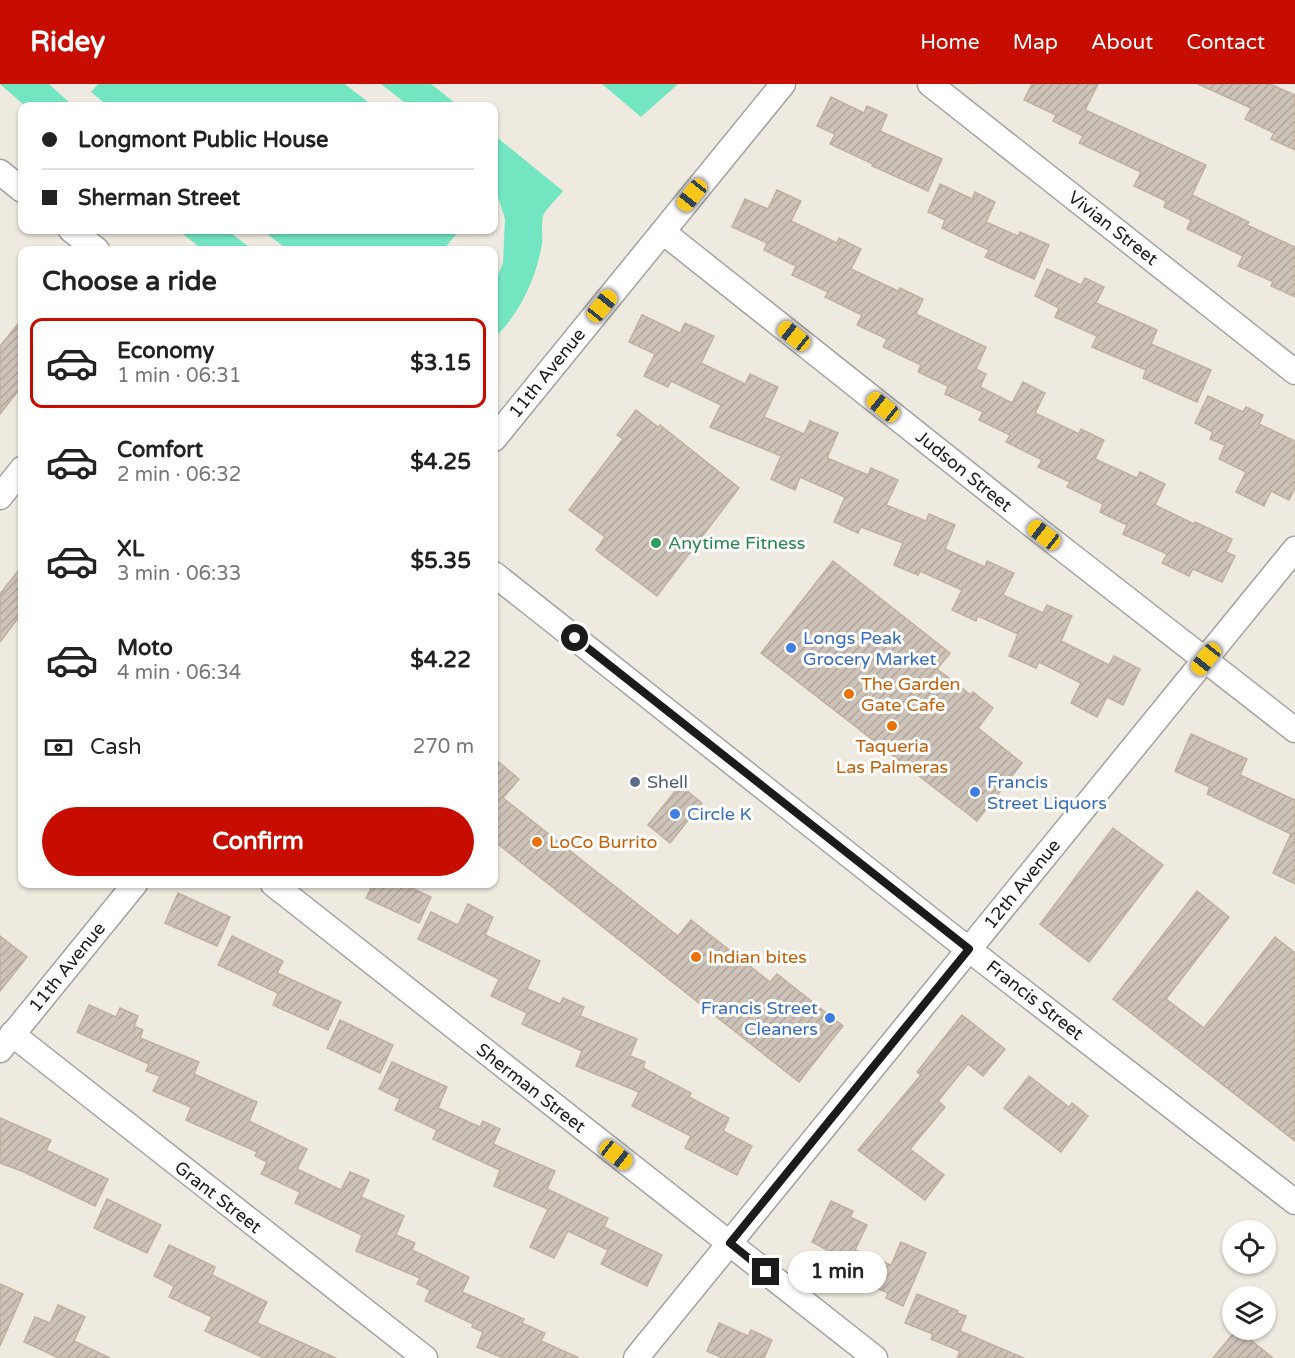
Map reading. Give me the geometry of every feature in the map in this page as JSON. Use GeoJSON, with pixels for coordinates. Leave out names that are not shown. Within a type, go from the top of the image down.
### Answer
{"type":"FeatureCollection","features":[{"type":"Feature","properties":{"kind":"street","name":"11th Avenue"},"geometry":{"type":"LineString","coordinates":[[498,434],[783,84]]}},
{"type":"Feature","properties":{"kind":"street","name":"Vivian Street"},"geometry":{"type":"LineString","coordinates":[[930,84],[1295,372]]}},
{"type":"Feature","properties":{"kind":"street"},"geometry":{"type":"LineString","coordinates":[[0,172],[18,187]]}},
{"type":"Feature","properties":{"kind":"street","name":"Judson Street"},"geometry":{"type":"LineString","coordinates":[[663,232],[1017,514],[1295,730]]}},
{"type":"Feature","properties":{"kind":"street"},"geometry":{"type":"LineString","coordinates":[[76,234],[92,246]]}},
{"type":"Feature","properties":{"kind":"street"},"geometry":{"type":"LineString","coordinates":[[0,496],[18,474]]}},
{"type":"Feature","properties":{"kind":"street","name":"12th Avenue"},"geometry":{"type":"LineString","coordinates":[[636,1358],[1295,549]]}},
{"type":"Feature","properties":{"kind":"street","name":"Francis Street"},"geometry":{"type":"LineString","coordinates":[[498,577],[969,949],[1295,1202]]}},
{"type":"Feature","properties":{"kind":"street","name":"11th Avenue"},"geometry":{"type":"LineString","coordinates":[[6,1042],[132,888]]}},
{"type":"Feature","properties":{"kind":"street","name":"Sherman Street"},"geometry":{"type":"LineString","coordinates":[[278,888],[875,1358]]}},
{"type":"Feature","properties":{"kind":"street","name":"Grant Street"},"geometry":{"type":"LineString","coordinates":[[6,1042],[425,1358]]}},
{"type":"Feature","properties":{"kind":"green space"},"geometry":{"type":"Polygon","coordinates":[[[0,84],[49,84],[69,102],[20,102],[0,84]]]}},
{"type":"Feature","properties":{"kind":"green space"},"geometry":{"type":"Polygon","coordinates":[[[98,84],[345,84],[368,102],[103,102],[91,92],[98,84]]]}},
{"type":"Feature","properties":{"kind":"green space"},"geometry":{"type":"Polygon","coordinates":[[[381,84],[431,84],[454,102],[404,102],[381,84]]]}},
{"type":"Feature","properties":{"kind":"green space"},"geometry":{"type":"Polygon","coordinates":[[[602,84],[678,84],[641,117],[602,84]]]}},
{"type":"Feature","properties":{"kind":"green space"},"geometry":{"type":"Polygon","coordinates":[[[498,138],[563,191],[543,216],[542,244],[531,283],[519,307],[498,334],[498,275],[503,263],[505,219],[498,197],[498,138]]]}},
{"type":"Feature","properties":{"kind":"green space"},"geometry":{"type":"Polygon","coordinates":[[[183,234],[232,234],[248,246],[198,246],[183,234]]]}},
{"type":"Feature","properties":{"kind":"green space"},"geometry":{"type":"Polygon","coordinates":[[[267,234],[457,234],[446,246],[283,246],[267,234]]]}},
{"type":"Feature","properties":{"kind":"building"},"geometry":{"type":"Polygon","coordinates":[[[1032,84],[1098,84],[1085,110],[1206,165],[1192,195],[1249,222],[1247,225],[1295,247],[1295,297],[1271,286],[1273,282],[1238,266],[1243,256],[1187,229],[1191,220],[1164,207],[1166,201],[1134,186],[1141,172],[1079,143],[1083,136],[1053,121],[1056,115],[1024,100],[1032,84]]]}},
{"type":"Feature","properties":{"kind":"building"},"geometry":{"type":"Polygon","coordinates":[[[1198,84],[1270,84],[1295,95],[1295,150],[1271,139],[1274,133],[1245,119],[1251,108],[1198,84]]]}},
{"type":"Feature","properties":{"kind":"building"},"geometry":{"type":"Polygon","coordinates":[[[831,97],[864,113],[867,106],[887,115],[880,131],[942,159],[928,191],[830,144],[835,134],[817,126],[831,97]]]}},
{"type":"Feature","properties":{"kind":"building"},"geometry":{"type":"Polygon","coordinates":[[[940,184],[972,199],[975,192],[995,202],[986,222],[1018,236],[1020,232],[1049,245],[1034,279],[985,257],[989,250],[942,228],[945,220],[928,212],[940,184]]]}},
{"type":"Feature","properties":{"kind":"building"},"geometry":{"type":"Polygon","coordinates":[[[777,190],[801,201],[791,221],[837,243],[839,238],[861,249],[851,269],[898,291],[900,288],[923,299],[916,314],[986,347],[976,369],[986,374],[980,387],[1012,403],[1023,382],[1045,393],[1035,413],[1079,434],[1081,429],[1104,440],[1095,459],[1137,478],[1140,472],[1165,484],[1155,505],[1232,539],[1226,552],[1235,556],[1222,582],[1193,569],[1189,576],[1162,563],[1167,554],[1123,534],[1127,525],[1100,512],[1103,504],[1067,487],[1070,482],[1038,467],[1042,460],[1006,442],[1010,435],[979,420],[983,412],[945,394],[948,386],[918,372],[921,365],[883,347],[887,339],[857,325],[862,315],[825,297],[828,292],[792,275],[796,266],[764,250],[767,243],[732,227],[745,199],[768,209],[777,190]]]}},
{"type":"Feature","properties":{"kind":"building"},"geometry":{"type":"Polygon","coordinates":[[[1047,269],[1081,285],[1085,278],[1104,287],[1096,303],[1157,330],[1151,344],[1211,370],[1197,402],[1143,378],[1146,370],[1092,347],[1097,336],[1055,317],[1059,308],[1035,296],[1047,269]]]}},
{"type":"Feature","properties":{"kind":"building"},"geometry":{"type":"Polygon","coordinates":[[[642,315],[680,333],[685,323],[714,336],[701,363],[745,384],[750,374],[778,387],[764,417],[804,434],[810,421],[838,433],[827,458],[868,475],[871,468],[898,480],[886,505],[926,521],[929,514],[955,525],[945,549],[985,567],[987,561],[1014,573],[1003,595],[1043,613],[1047,605],[1072,616],[1061,641],[1109,665],[1114,656],[1140,669],[1123,705],[1107,697],[1097,717],[1071,703],[1081,683],[1039,662],[1036,668],[1009,656],[1018,634],[978,616],[976,621],[952,610],[962,590],[920,571],[918,575],[894,565],[903,543],[861,527],[858,533],[834,522],[845,497],[800,477],[795,490],[771,479],[781,456],[710,427],[721,405],[671,381],[668,387],[644,376],[655,354],[629,342],[642,315]]]}},
{"type":"Feature","properties":{"kind":"building"},"geometry":{"type":"Polygon","coordinates":[[[18,324],[18,391],[0,414],[0,346],[18,324]]]}},
{"type":"Feature","properties":{"kind":"building"},"geometry":{"type":"Polygon","coordinates":[[[1208,396],[1243,412],[1246,407],[1263,415],[1259,424],[1295,441],[1295,488],[1289,500],[1271,491],[1264,506],[1236,492],[1246,472],[1219,459],[1225,445],[1210,439],[1213,432],[1195,423],[1208,396]]]}},
{"type":"Feature","properties":{"kind":"building"},"geometry":{"type":"Polygon","coordinates":[[[636,410],[658,427],[660,425],[739,488],[657,596],[596,550],[605,537],[569,510],[623,439],[617,435],[636,410]]]}},
{"type":"Feature","properties":{"kind":"building"},"geometry":{"type":"Polygon","coordinates":[[[833,561],[950,653],[937,669],[971,695],[973,692],[993,708],[978,728],[1022,763],[977,821],[761,653],[833,561]]]}},
{"type":"Feature","properties":{"kind":"building"},"geometry":{"type":"Polygon","coordinates":[[[18,571],[18,618],[0,642],[0,594],[18,571]]]}},
{"type":"Feature","properties":{"kind":"building"},"geometry":{"type":"Polygon","coordinates":[[[1191,734],[1247,759],[1240,775],[1295,800],[1295,884],[1273,873],[1291,834],[1207,794],[1210,787],[1175,771],[1191,734]]]}},
{"type":"Feature","properties":{"kind":"building"},"geometry":{"type":"Polygon","coordinates":[[[498,761],[519,779],[503,798],[678,936],[691,920],[770,982],[777,974],[843,1026],[799,1082],[498,844],[498,761]]]}},
{"type":"Feature","properties":{"kind":"building","name":"Circle K"},"geometry":{"type":"Polygon","coordinates":[[[680,785],[702,803],[670,843],[648,825],[680,785]]]}},
{"type":"Feature","properties":{"kind":"building"},"geometry":{"type":"Polygon","coordinates":[[[1113,828],[1163,865],[1089,962],[1040,924],[1113,828]]]}},
{"type":"Feature","properties":{"kind":"building"},"geometry":{"type":"Polygon","coordinates":[[[371,888],[412,888],[431,897],[419,923],[366,898],[371,888]]]}},
{"type":"Feature","properties":{"kind":"building"},"geometry":{"type":"Polygon","coordinates":[[[1197,891],[1229,917],[1166,999],[1204,1028],[1275,937],[1295,953],[1295,1141],[1113,999],[1197,891]]]}},
{"type":"Feature","properties":{"kind":"building"},"geometry":{"type":"Polygon","coordinates":[[[178,893],[230,917],[217,946],[165,923],[178,893]]]}},
{"type":"Feature","properties":{"kind":"building"},"geometry":{"type":"Polygon","coordinates":[[[468,904],[493,917],[485,935],[540,961],[527,989],[560,1004],[563,998],[584,1007],[580,1016],[637,1039],[630,1056],[645,1062],[643,1068],[691,1093],[689,1097],[729,1118],[723,1131],[752,1146],[737,1175],[685,1148],[691,1136],[632,1106],[639,1092],[576,1066],[582,1051],[522,1024],[527,1013],[491,996],[499,979],[418,939],[431,912],[458,925],[468,904]]]}},
{"type":"Feature","properties":{"kind":"building"},"geometry":{"type":"Polygon","coordinates":[[[0,936],[27,957],[0,991],[0,936]]]}},
{"type":"Feature","properties":{"kind":"building"},"geometry":{"type":"Polygon","coordinates":[[[232,936],[283,961],[277,973],[341,1002],[328,1030],[273,1005],[278,993],[218,965],[232,936]]]}},
{"type":"Feature","properties":{"kind":"building"},"geometry":{"type":"Polygon","coordinates":[[[89,1005],[116,1017],[120,1008],[138,1016],[134,1026],[143,1030],[140,1038],[199,1062],[194,1074],[257,1102],[249,1121],[307,1149],[297,1169],[341,1190],[350,1172],[369,1180],[361,1197],[404,1216],[396,1235],[415,1243],[412,1250],[469,1277],[462,1292],[524,1319],[522,1323],[545,1333],[541,1341],[579,1358],[503,1358],[477,1347],[483,1332],[472,1327],[473,1324],[425,1301],[430,1290],[417,1284],[420,1278],[356,1251],[362,1235],[295,1203],[300,1192],[261,1174],[267,1162],[255,1156],[257,1152],[186,1120],[191,1107],[153,1091],[160,1076],[146,1071],[149,1064],[77,1032],[89,1005]]]}},
{"type":"Feature","properties":{"kind":"building"},"geometry":{"type":"Polygon","coordinates":[[[962,1015],[1005,1049],[983,1076],[968,1064],[938,1101],[945,1107],[910,1149],[944,1175],[925,1200],[858,1150],[921,1075],[917,1072],[962,1015]]]}},
{"type":"Feature","properties":{"kind":"building"},"geometry":{"type":"Polygon","coordinates":[[[340,1020],[393,1045],[380,1073],[327,1048],[340,1020]]]}},
{"type":"Feature","properties":{"kind":"building"},"geometry":{"type":"Polygon","coordinates":[[[392,1062],[447,1087],[438,1108],[480,1127],[483,1121],[500,1129],[493,1144],[555,1171],[547,1189],[608,1218],[604,1227],[662,1255],[647,1286],[601,1264],[608,1250],[568,1231],[554,1258],[530,1247],[548,1209],[494,1186],[500,1170],[433,1139],[437,1130],[395,1110],[400,1099],[379,1089],[392,1062]]]}},
{"type":"Feature","properties":{"kind":"building"},"geometry":{"type":"Polygon","coordinates":[[[1029,1076],[1069,1107],[1072,1103],[1088,1116],[1061,1152],[1004,1108],[1029,1076]]]}},
{"type":"Feature","properties":{"kind":"building"},"geometry":{"type":"Polygon","coordinates":[[[0,1118],[51,1140],[46,1150],[108,1179],[95,1206],[0,1163],[0,1118]]]}},
{"type":"Feature","properties":{"kind":"building"},"geometry":{"type":"Polygon","coordinates":[[[107,1199],[161,1225],[147,1253],[94,1228],[107,1199]]]}},
{"type":"Feature","properties":{"kind":"building"},"geometry":{"type":"Polygon","coordinates":[[[831,1201],[853,1211],[850,1217],[867,1225],[855,1250],[891,1265],[901,1242],[926,1253],[903,1306],[886,1298],[888,1293],[853,1278],[856,1271],[826,1257],[829,1251],[812,1242],[831,1201]]]}},
{"type":"Feature","properties":{"kind":"building"},"geometry":{"type":"Polygon","coordinates":[[[169,1245],[215,1267],[212,1275],[267,1302],[257,1323],[336,1358],[264,1358],[205,1331],[212,1317],[169,1297],[174,1286],[154,1276],[169,1245]]]}},
{"type":"Feature","properties":{"kind":"building"},"geometry":{"type":"Polygon","coordinates":[[[0,1284],[23,1294],[0,1346],[0,1284]]]}},
{"type":"Feature","properties":{"kind":"building"},"geometry":{"type":"Polygon","coordinates":[[[917,1294],[966,1316],[960,1331],[1024,1358],[957,1358],[960,1351],[931,1339],[933,1334],[905,1323],[917,1294]]]}},
{"type":"Feature","properties":{"kind":"building"},"geometry":{"type":"Polygon","coordinates":[[[58,1305],[85,1317],[74,1341],[110,1358],[59,1358],[24,1342],[35,1317],[50,1323],[58,1305]]]}},
{"type":"Feature","properties":{"kind":"building"},"geometry":{"type":"Polygon","coordinates":[[[719,1323],[748,1336],[751,1330],[772,1340],[764,1358],[723,1358],[707,1351],[719,1323]]]}},
{"type":"Feature","properties":{"kind":"building"},"geometry":{"type":"Polygon","coordinates":[[[1228,1340],[1251,1340],[1273,1358],[1213,1358],[1228,1340]]]}},
{"type":"Feature","properties":{"kind":"place","name":"Anytime Fitness"},"geometry":{"type":"Point","coordinates":[656,543]}},
{"type":"Feature","properties":{"kind":"place","name":"Longs Peak Grocery Market"},"geometry":{"type":"Point","coordinates":[791,648]}},
{"type":"Feature","properties":{"kind":"place","name":"The Garden Gate Cafe"},"geometry":{"type":"Point","coordinates":[849,694]}},
{"type":"Feature","properties":{"kind":"place","name":"Taqueria Las Palmeras"},"geometry":{"type":"Point","coordinates":[892,726]}},
{"type":"Feature","properties":{"kind":"place","name":"Shell"},"geometry":{"type":"Point","coordinates":[635,782]}},
{"type":"Feature","properties":{"kind":"place","name":"Francis Street Liquors"},"geometry":{"type":"Point","coordinates":[975,792]}},
{"type":"Feature","properties":{"kind":"place","name":"Circle K"},"geometry":{"type":"Point","coordinates":[675,814]}},
{"type":"Feature","properties":{"kind":"place","name":"LoCo Burrito"},"geometry":{"type":"Point","coordinates":[537,842]}},
{"type":"Feature","properties":{"kind":"place","name":"Indian bites"},"geometry":{"type":"Point","coordinates":[696,957]}},
{"type":"Feature","properties":{"kind":"place","name":"Francis Street Cleaners"},"geometry":{"type":"Point","coordinates":[830,1018]}},
{"type":"Feature","properties":{"kind":"route"},"geometry":{"type":"LineString","coordinates":[[575,638],[969,949],[730,1243],[766,1272]]}}]}
